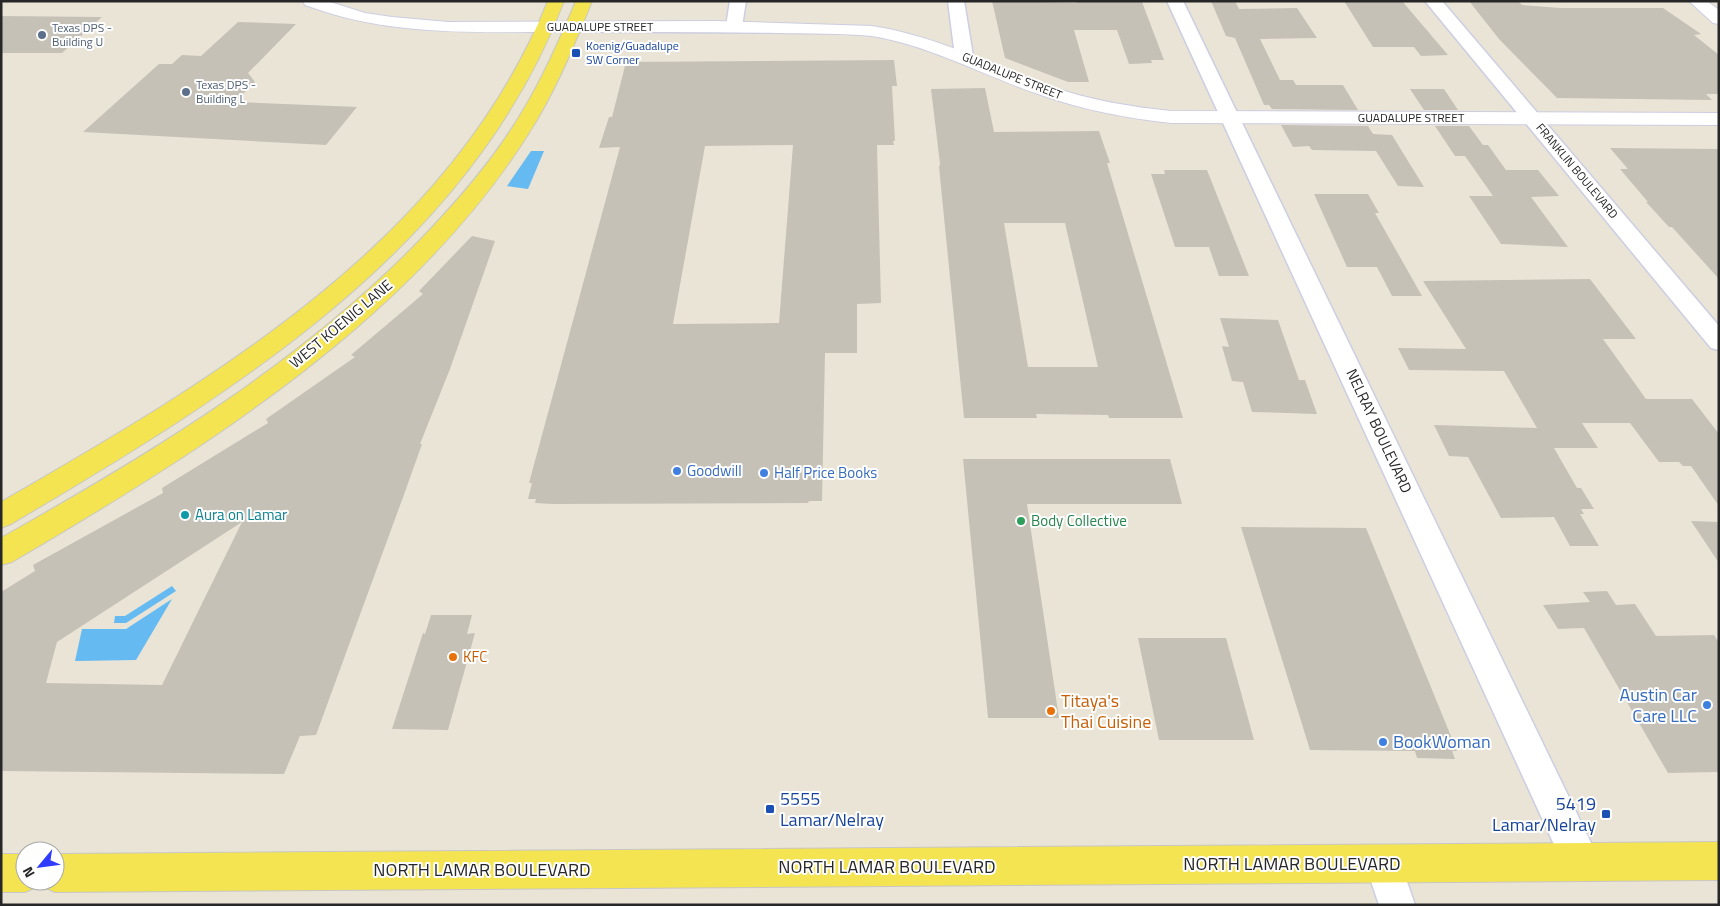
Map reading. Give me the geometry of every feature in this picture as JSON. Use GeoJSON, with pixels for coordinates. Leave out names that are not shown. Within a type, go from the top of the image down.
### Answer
{"type":"FeatureCollection","features":[{"type":"Feature","properties":{"kind":"main road","name":"WEST KOENIG LANE"},"geometry":{"type":"LineString","coordinates":[[1,516],[126,443],[196,399],[322,308],[372,265],[409,227],[472,152],[516,87],[546,27],[556,1]]}},
{"type":"Feature","properties":{"kind":"main road","name":"WEST KOENIG LANE"},"geometry":{"type":"LineString","coordinates":[[1,554],[138,473],[225,415],[291,367],[352,318],[441,233],[476,192],[528,118],[565,53],[584,1]]}},
{"type":"Feature","properties":{"kind":"main road","name":"NORTH LAMAR BOULEVARD"},"geometry":{"type":"LineString","coordinates":[[65,873],[1719,861]]}},
{"type":"Feature","properties":{"kind":"main road"},"geometry":{"type":"LineString","coordinates":[[1,873],[15,873]]}},
{"type":"Feature","properties":{"kind":"street","name":"GUADALUPE STREET"},"geometry":{"type":"LineString","coordinates":[[310,1],[373,20],[418,26],[734,26],[871,31],[913,39],[964,56],[1030,85],[1095,106],[1171,117],[1719,120]]}},
{"type":"Feature","properties":{"kind":"street"},"geometry":{"type":"LineString","coordinates":[[734,26],[738,1]]}},
{"type":"Feature","properties":{"kind":"street"},"geometry":{"type":"LineString","coordinates":[[956,1],[964,56]]}},
{"type":"Feature","properties":{"kind":"street","name":"NELRAY BOULEVARD"},"geometry":{"type":"LineString","coordinates":[[1175,1],[1581,862]]}},
{"type":"Feature","properties":{"kind":"street","name":"FRANKLIN BOULEVARD"},"geometry":{"type":"LineString","coordinates":[[1433,1],[1719,342]]}},
{"type":"Feature","properties":{"kind":"street"},"geometry":{"type":"LineString","coordinates":[[1697,1],[1719,19]]}},
{"type":"Feature","properties":{"kind":"street"},"geometry":{"type":"LineString","coordinates":[[1383,863],[1397,905]]}},
{"type":"Feature","properties":{"kind":"water"},"geometry":{"type":"Polygon","coordinates":[[[531,151],[544,151],[528,189],[507,186],[531,151]]]}},
{"type":"Feature","properties":{"kind":"water"},"geometry":{"type":"Polygon","coordinates":[[[172,586],[176,591],[126,623],[114,623],[115,616],[125,616],[172,586]]]}},
{"type":"Feature","properties":{"kind":"water"},"geometry":{"type":"Polygon","coordinates":[[[172,599],[136,660],[75,661],[82,629],[126,629],[172,599]]]}},
{"type":"Feature","properties":{"kind":"building"},"geometry":{"type":"Polygon","coordinates":[[[992,1],[1142,2],[1164,60],[1151,60],[1152,63],[1129,64],[1117,30],[1074,30],[1089,82],[1068,82],[1005,58],[992,1]]]}},
{"type":"Feature","properties":{"kind":"building"},"geometry":{"type":"Polygon","coordinates":[[[1211,1],[1235,1],[1239,9],[1297,8],[1317,38],[1260,39],[1280,80],[1293,80],[1296,85],[1343,85],[1358,110],[1272,109],[1269,105],[1264,105],[1235,38],[1226,36],[1211,1]]]}},
{"type":"Feature","properties":{"kind":"building"},"geometry":{"type":"Polygon","coordinates":[[[1344,1],[1402,1],[1448,55],[1421,56],[1414,47],[1373,47],[1344,1]]]}},
{"type":"Feature","properties":{"kind":"building"},"geometry":{"type":"Polygon","coordinates":[[[1469,1],[1519,2],[1522,5],[1561,8],[1663,8],[1701,34],[1694,35],[1719,55],[1719,94],[1706,94],[1712,100],[1557,98],[1499,39],[1469,1]]]}},
{"type":"Feature","properties":{"kind":"building","name":"Texas DPS - Building U"},"geometry":{"type":"Polygon","coordinates":[[[1,16],[102,17],[62,53],[1,53],[1,16]]]}},
{"type":"Feature","properties":{"kind":"building","name":"Texas DPS - Building L"},"geometry":{"type":"Polygon","coordinates":[[[238,22],[296,24],[248,73],[255,82],[235,102],[357,107],[326,145],[83,132],[159,64],[172,64],[182,55],[201,56],[238,22]]]}},
{"type":"Feature","properties":{"kind":"building"},"geometry":{"type":"Polygon","coordinates":[[[894,60],[897,86],[892,86],[895,141],[893,141],[894,145],[877,145],[881,303],[857,304],[857,353],[825,353],[822,501],[809,501],[808,503],[553,504],[535,503],[536,499],[528,499],[532,483],[529,483],[620,147],[599,148],[609,117],[612,117],[626,62],[894,60]],[[793,145],[705,146],[673,324],[779,323],[793,145]]]}},
{"type":"Feature","properties":{"kind":"building"},"geometry":{"type":"Polygon","coordinates":[[[985,88],[994,132],[1099,131],[1110,163],[1107,163],[1183,418],[1109,418],[1108,415],[1036,414],[1037,418],[964,418],[931,89],[985,88]],[[1004,223],[1028,367],[1098,367],[1065,223],[1004,223]]]}},
{"type":"Feature","properties":{"kind":"building"},"geometry":{"type":"Polygon","coordinates":[[[1410,89],[1444,89],[1458,110],[1424,110],[1410,89]]]}},
{"type":"Feature","properties":{"kind":"building"},"geometry":{"type":"Polygon","coordinates":[[[1281,125],[1368,126],[1373,134],[1392,135],[1424,187],[1398,186],[1376,151],[1312,150],[1309,146],[1293,147],[1281,125]]]}},
{"type":"Feature","properties":{"kind":"building"},"geometry":{"type":"Polygon","coordinates":[[[1435,126],[1469,126],[1483,145],[1488,145],[1506,170],[1538,170],[1559,196],[1531,197],[1568,247],[1501,244],[1469,196],[1493,196],[1465,156],[1455,156],[1435,126]]]}},
{"type":"Feature","properties":{"kind":"building"},"geometry":{"type":"Polygon","coordinates":[[[1610,148],[1719,149],[1719,279],[1672,227],[1669,227],[1646,202],[1648,202],[1620,169],[1628,169],[1610,148]]]}},
{"type":"Feature","properties":{"kind":"building"},"geometry":{"type":"Polygon","coordinates":[[[1164,170],[1207,170],[1249,276],[1219,276],[1209,247],[1175,247],[1151,174],[1165,174],[1164,170]]]}},
{"type":"Feature","properties":{"kind":"building"},"geometry":{"type":"Polygon","coordinates":[[[1314,194],[1368,194],[1379,213],[1375,213],[1422,296],[1392,296],[1377,267],[1347,267],[1314,194]]]}},
{"type":"Feature","properties":{"kind":"building","name":"Aura on Lamar"},"geometry":{"type":"Polygon","coordinates":[[[472,236],[495,241],[316,735],[300,736],[284,774],[1,771],[1,592],[35,571],[33,565],[163,493],[162,488],[268,423],[266,419],[355,357],[351,355],[423,294],[419,291],[472,236]],[[242,522],[57,642],[46,683],[162,685],[242,522]]]}},
{"type":"Feature","properties":{"kind":"building"},"geometry":{"type":"Polygon","coordinates":[[[1590,279],[1636,339],[1603,339],[1646,399],[1692,399],[1719,434],[1719,506],[1691,466],[1683,466],[1679,462],[1659,462],[1630,423],[1582,423],[1598,448],[1554,448],[1577,488],[1581,488],[1594,509],[1581,509],[1584,514],[1580,514],[1599,546],[1570,546],[1554,517],[1501,518],[1468,457],[1449,456],[1434,425],[1537,428],[1504,371],[1409,370],[1398,348],[1466,349],[1423,281],[1590,279]]]}},
{"type":"Feature","properties":{"kind":"building"},"geometry":{"type":"Polygon","coordinates":[[[1220,318],[1278,320],[1299,380],[1305,380],[1317,414],[1252,412],[1243,382],[1232,381],[1222,346],[1229,347],[1220,318]]]}},
{"type":"Feature","properties":{"kind":"building"},"geometry":{"type":"Polygon","coordinates":[[[963,459],[1170,459],[1182,504],[1027,504],[1059,718],[988,718],[963,459]]]}},
{"type":"Feature","properties":{"kind":"building"},"geometry":{"type":"Polygon","coordinates":[[[1691,521],[1719,522],[1719,563],[1691,521]]]}},
{"type":"Feature","properties":{"kind":"building"},"geometry":{"type":"Polygon","coordinates":[[[1241,527],[1366,528],[1457,751],[1452,751],[1455,759],[1417,758],[1415,751],[1310,750],[1241,527]]]}},
{"type":"Feature","properties":{"kind":"building"},"geometry":{"type":"Polygon","coordinates":[[[1607,591],[1616,605],[1635,604],[1656,636],[1714,635],[1719,643],[1719,772],[1668,773],[1584,628],[1558,629],[1543,605],[1590,602],[1583,592],[1607,591]]]}},
{"type":"Feature","properties":{"kind":"building"},"geometry":{"type":"Polygon","coordinates":[[[431,615],[472,615],[467,634],[475,633],[448,730],[392,729],[423,633],[425,634],[431,615]]]}},
{"type":"Feature","properties":{"kind":"building"},"geometry":{"type":"Polygon","coordinates":[[[1138,638],[1226,638],[1254,740],[1159,740],[1138,638]]]}},
{"type":"Feature","properties":{"kind":"place","name":"Texas DPS - Building U"},"geometry":{"type":"Point","coordinates":[42,35]}},
{"type":"Feature","properties":{"kind":"place","name":"Koenig/Guadalupe SW Corner"},"geometry":{"type":"Point","coordinates":[576,53]}},
{"type":"Feature","properties":{"kind":"place","name":"Texas DPS - Building L"},"geometry":{"type":"Point","coordinates":[186,92]}},
{"type":"Feature","properties":{"kind":"place","name":"Goodwill"},"geometry":{"type":"Point","coordinates":[677,471]}},
{"type":"Feature","properties":{"kind":"place","name":"Half Price Books"},"geometry":{"type":"Point","coordinates":[764,473]}},
{"type":"Feature","properties":{"kind":"place","name":"Aura on Lamar"},"geometry":{"type":"Point","coordinates":[185,515]}},
{"type":"Feature","properties":{"kind":"place","name":"Body Collective"},"geometry":{"type":"Point","coordinates":[1021,521]}},
{"type":"Feature","properties":{"kind":"place","name":"KFC"},"geometry":{"type":"Point","coordinates":[453,657]}},
{"type":"Feature","properties":{"kind":"place","name":"Austin Car Care LLC"},"geometry":{"type":"Point","coordinates":[1707,705]}},
{"type":"Feature","properties":{"kind":"place","name":"Titaya's Thai Cuisine"},"geometry":{"type":"Point","coordinates":[1051,711]}},
{"type":"Feature","properties":{"kind":"place","name":"BookWoman"},"geometry":{"type":"Point","coordinates":[1383,742]}},
{"type":"Feature","properties":{"kind":"place","name":"5555 Lamar/Nelray"},"geometry":{"type":"Point","coordinates":[770,809]}},
{"type":"Feature","properties":{"kind":"place","name":"5419 Lamar/Nelray"},"geometry":{"type":"Point","coordinates":[1606,814]}}]}
